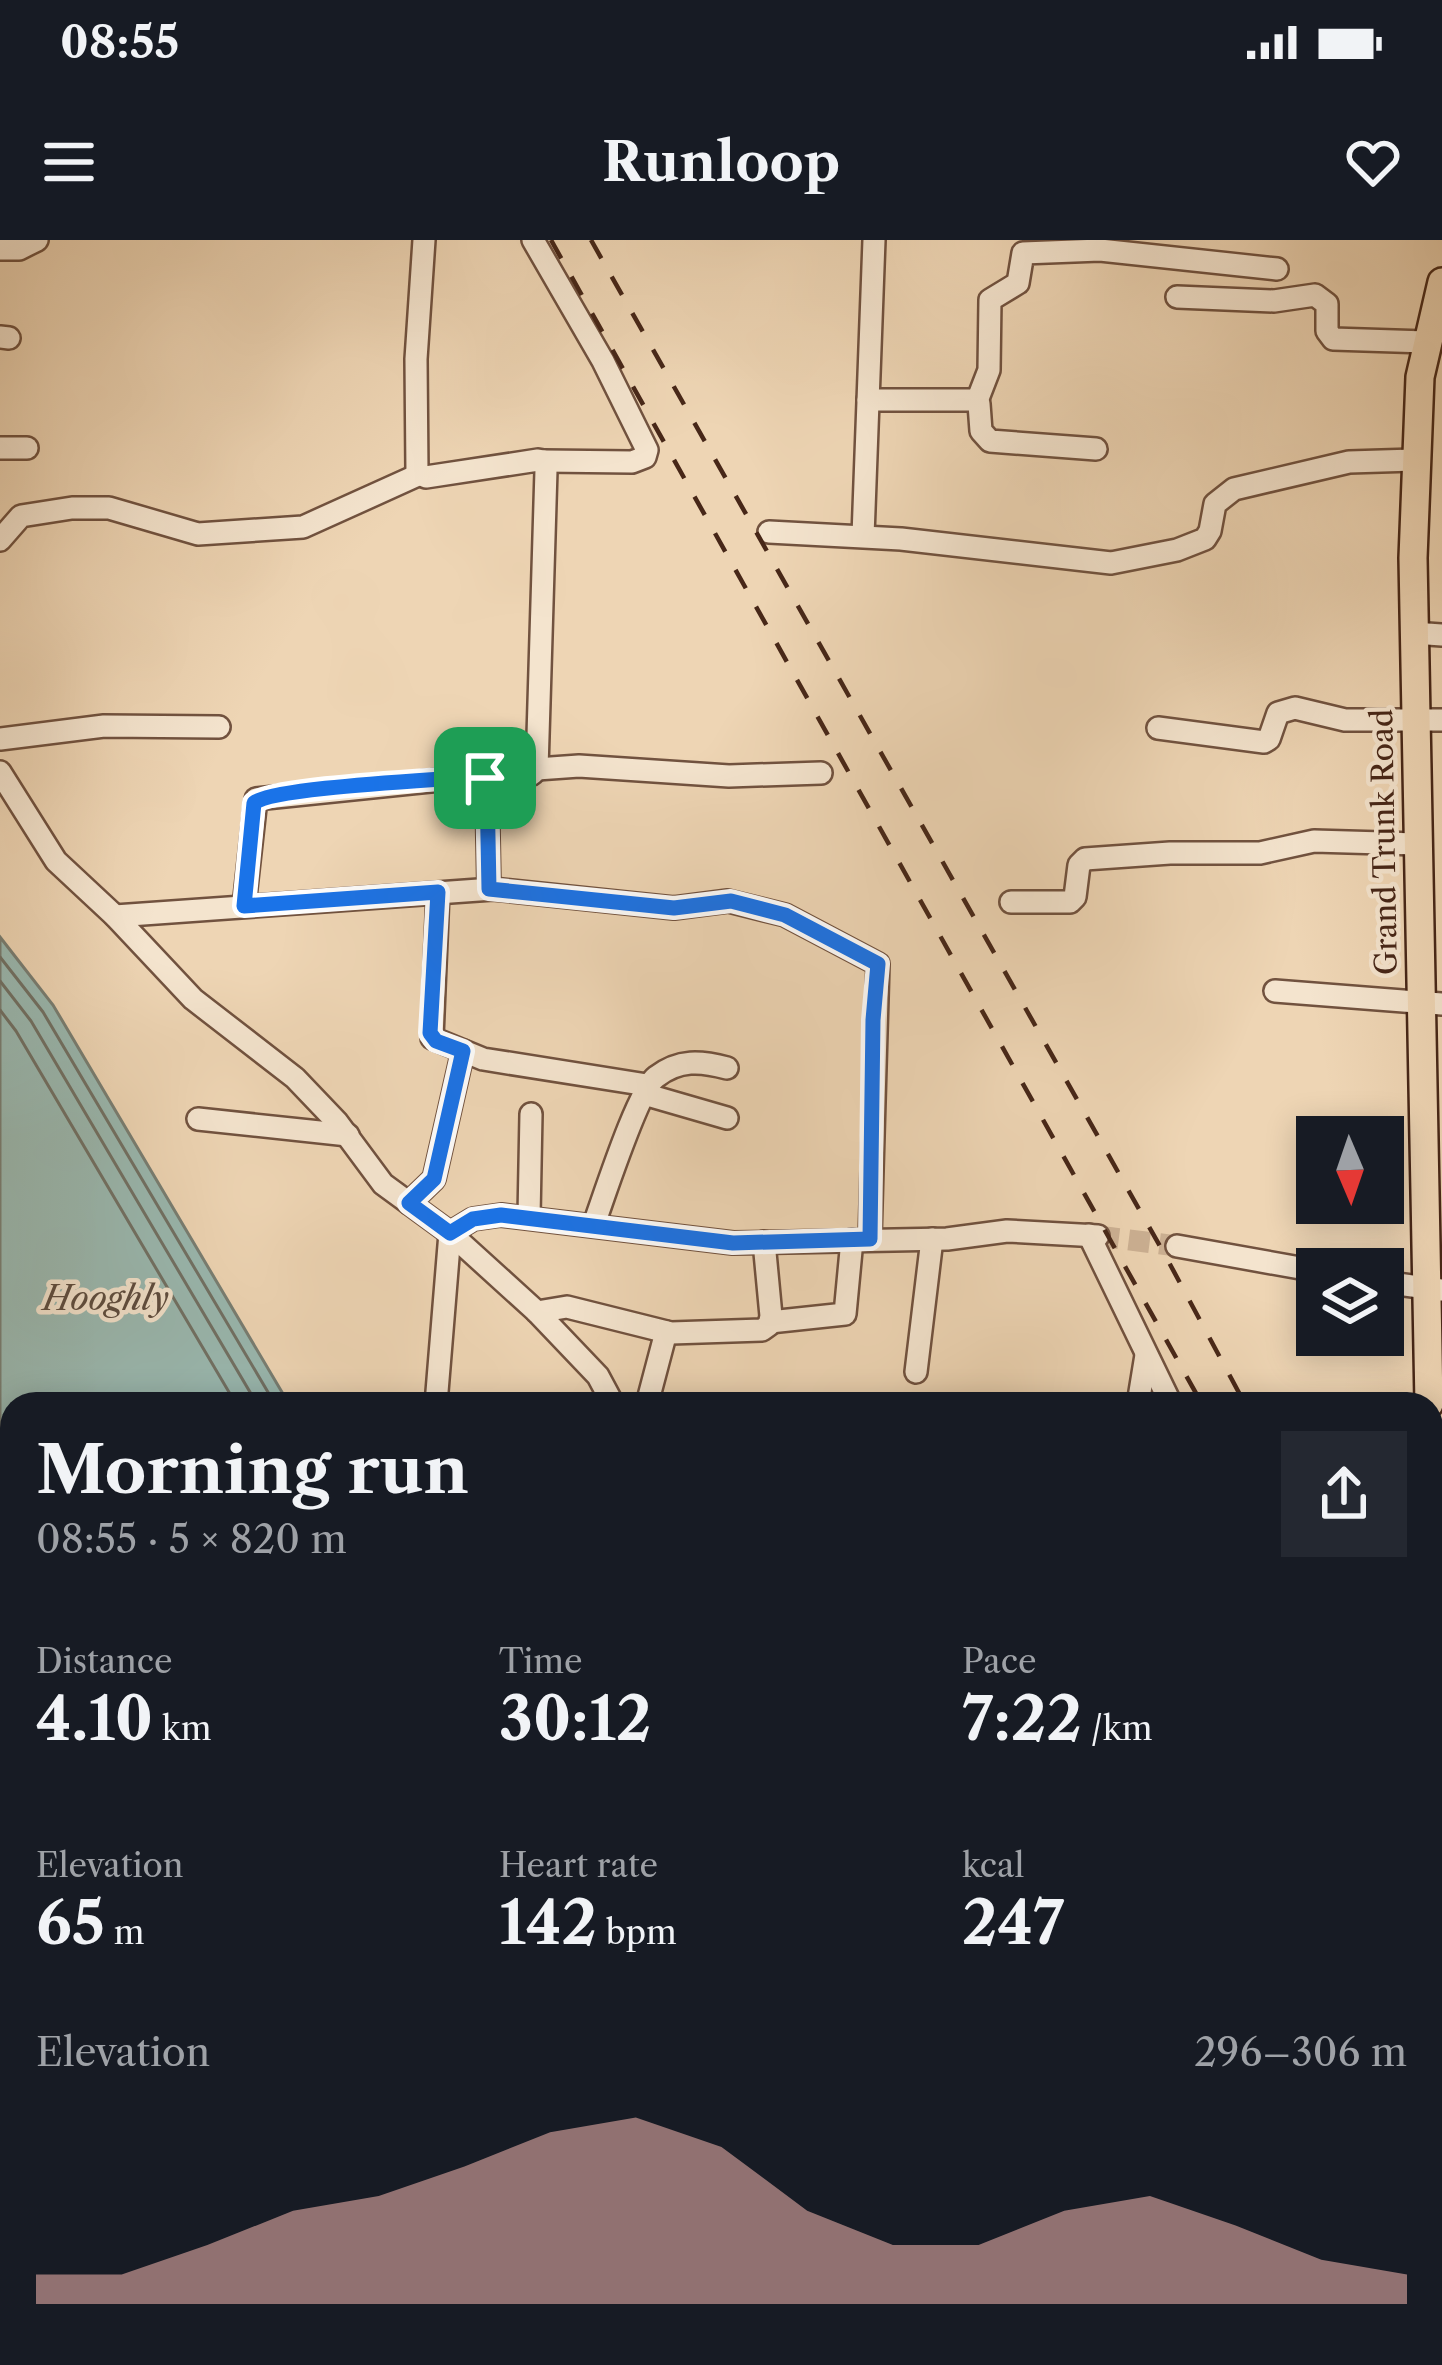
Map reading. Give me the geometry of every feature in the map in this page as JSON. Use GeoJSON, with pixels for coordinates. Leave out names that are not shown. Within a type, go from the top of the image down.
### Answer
{"type":"FeatureCollection","features":[{"type":"Feature","properties":{"kind":"main road","name":"Grand Trunk Road"},"geometry":{"type":"LineString","coordinates":[[1430,1392],[1435,1290],[1431,1004],[1417,844],[1428,719],[1413,634],[1414,460],[1426,342],[1442,282]]}},
{"type":"Feature","properties":{"kind":"street"},"geometry":{"type":"LineString","coordinates":[[0,249],[19,249],[37,240]]}},
{"type":"Feature","properties":{"kind":"street"},"geometry":{"type":"LineString","coordinates":[[418,475],[416,345],[424,240]]}},
{"type":"Feature","properties":{"kind":"street"},"geometry":{"type":"LineString","coordinates":[[0,540],[21,516],[72,508],[109,508],[198,534],[303,527],[418,475],[544,461],[632,462],[645,457],[647,450],[603,361],[533,240]]}},
{"type":"Feature","properties":{"kind":"street"},"geometry":{"type":"LineString","coordinates":[[863,536],[874,240]]}},
{"type":"Feature","properties":{"kind":"street"},"geometry":{"type":"LineString","coordinates":[[1096,449],[990,441],[979,428],[977,401],[989,370],[990,299],[1015,286],[1021,256],[1100,250],[1277,269]]}},
{"type":"Feature","properties":{"kind":"street"},"geometry":{"type":"LineString","coordinates":[[1177,297],[1274,301],[1315,295],[1327,304],[1327,331],[1333,339],[1426,342]]}},
{"type":"Feature","properties":{"kind":"street"},"geometry":{"type":"LineString","coordinates":[[868,400],[977,401]]}},
{"type":"Feature","properties":{"kind":"street"},"geometry":{"type":"LineString","coordinates":[[0,448],[27,448]]}},
{"type":"Feature","properties":{"kind":"street"},"geometry":{"type":"LineString","coordinates":[[770,532],[863,536],[1111,563],[1177,550],[1205,539],[1215,504],[1234,489],[1349,461],[1414,460]]}},
{"type":"Feature","properties":{"kind":"street"},"geometry":{"type":"LineString","coordinates":[[537,769],[544,461]]}},
{"type":"Feature","properties":{"kind":"street"},"geometry":{"type":"LineString","coordinates":[[1413,634],[1442,635]]}},
{"type":"Feature","properties":{"kind":"street"},"geometry":{"type":"LineString","coordinates":[[1158,728],[1264,742],[1271,736],[1278,713],[1287,709],[1304,709],[1333,719],[1428,719]]}},
{"type":"Feature","properties":{"kind":"street"},"geometry":{"type":"LineString","coordinates":[[0,739],[73,728],[219,728]]}},
{"type":"Feature","properties":{"kind":"street"},"geometry":{"type":"LineString","coordinates":[[244,906],[256,799],[579,766],[729,776],[821,773]]}},
{"type":"Feature","properties":{"kind":"street"},"geometry":{"type":"LineString","coordinates":[[0,772],[45,848],[193,999],[296,1078],[348,1135],[375,1176],[450,1233],[537,1312],[598,1376],[607,1392]]}},
{"type":"Feature","properties":{"kind":"street"},"geometry":{"type":"LineString","coordinates":[[485,778],[489,889]]}},
{"type":"Feature","properties":{"kind":"street"},"geometry":{"type":"LineString","coordinates":[[1011,902],[1073,900],[1078,865],[1085,859],[1261,854],[1314,841],[1417,844]]}},
{"type":"Feature","properties":{"kind":"street"},"geometry":{"type":"LineString","coordinates":[[115,916],[489,889],[674,908],[731,901],[785,915],[874,960],[879,970],[861,1240],[845,1314],[704,1335],[666,1331],[567,1306],[537,1312]]}},
{"type":"Feature","properties":{"kind":"street"},"geometry":{"type":"LineString","coordinates":[[438,892],[430,1033],[436,1041],[483,1059],[646,1090],[727,1118]]}},
{"type":"Feature","properties":{"kind":"street"},"geometry":{"type":"LineString","coordinates":[[1275,991],[1431,1004]]}},
{"type":"Feature","properties":{"kind":"street"},"geometry":{"type":"LineString","coordinates":[[409,1203],[434,1179],[463,1051]]}},
{"type":"Feature","properties":{"kind":"street"},"geometry":{"type":"LineString","coordinates":[[594,1224],[646,1090],[672,1068],[696,1060],[727,1068]]}},
{"type":"Feature","properties":{"kind":"street"},"geometry":{"type":"LineString","coordinates":[[529,1216],[531,1114]]}},
{"type":"Feature","properties":{"kind":"street"},"geometry":{"type":"LineString","coordinates":[[198,1119],[348,1135]]}},
{"type":"Feature","properties":{"kind":"street"},"geometry":{"type":"LineString","coordinates":[[450,1233],[486,1216],[529,1216],[733,1243],[932,1240],[1006,1231],[1093,1236],[1165,1392]]}},
{"type":"Feature","properties":{"kind":"street"},"geometry":{"type":"LineString","coordinates":[[437,1392],[450,1233]]}},
{"type":"Feature","properties":{"kind":"street"},"geometry":{"type":"LineString","coordinates":[[916,1372],[932,1240]]}},
{"type":"Feature","properties":{"kind":"street"},"geometry":{"type":"LineString","coordinates":[[764,1242],[770,1322]]}},
{"type":"Feature","properties":{"kind":"street"},"geometry":{"type":"LineString","coordinates":[[1177,1246],[1296,1267]]}},
{"type":"Feature","properties":{"kind":"street"},"geometry":{"type":"LineString","coordinates":[[1404,1285],[1435,1290]]}},
{"type":"Feature","properties":{"kind":"street"},"geometry":{"type":"LineString","coordinates":[[650,1392],[666,1331]]}},
{"type":"Feature","properties":{"kind":"street"},"geometry":{"type":"LineString","coordinates":[[1140,1392],[1147,1355]]}},
{"type":"Feature","properties":{"kind":"water","name":"Hooghly"},"geometry":{"type":"Polygon","coordinates":[[[0,937],[53,1005],[282,1392],[0,1392],[0,937]]]}},
{"type":"Feature","properties":{"kind":"tunnel"},"geometry":{"type":"LineString","coordinates":[[1098,1236],[1177,1246]]}},
{"type":"Feature","properties":{"kind":"railway"},"geometry":{"type":"LineString","coordinates":[[551,240],[1195,1392]]}},
{"type":"Feature","properties":{"kind":"railway"},"geometry":{"type":"LineString","coordinates":[[591,240],[1239,1392]]}},
{"type":"Feature","properties":{"kind":"route"},"geometry":{"type":"LineString","coordinates":[[485,778],[489,889],[674,908],[731,901],[785,915],[878,964],[870,1239],[733,1243],[519,1215],[473,1219],[450,1233],[409,1203],[434,1179],[463,1051],[436,1041],[430,1033],[438,892],[244,906],[254,801],[485,778]]}}]}
